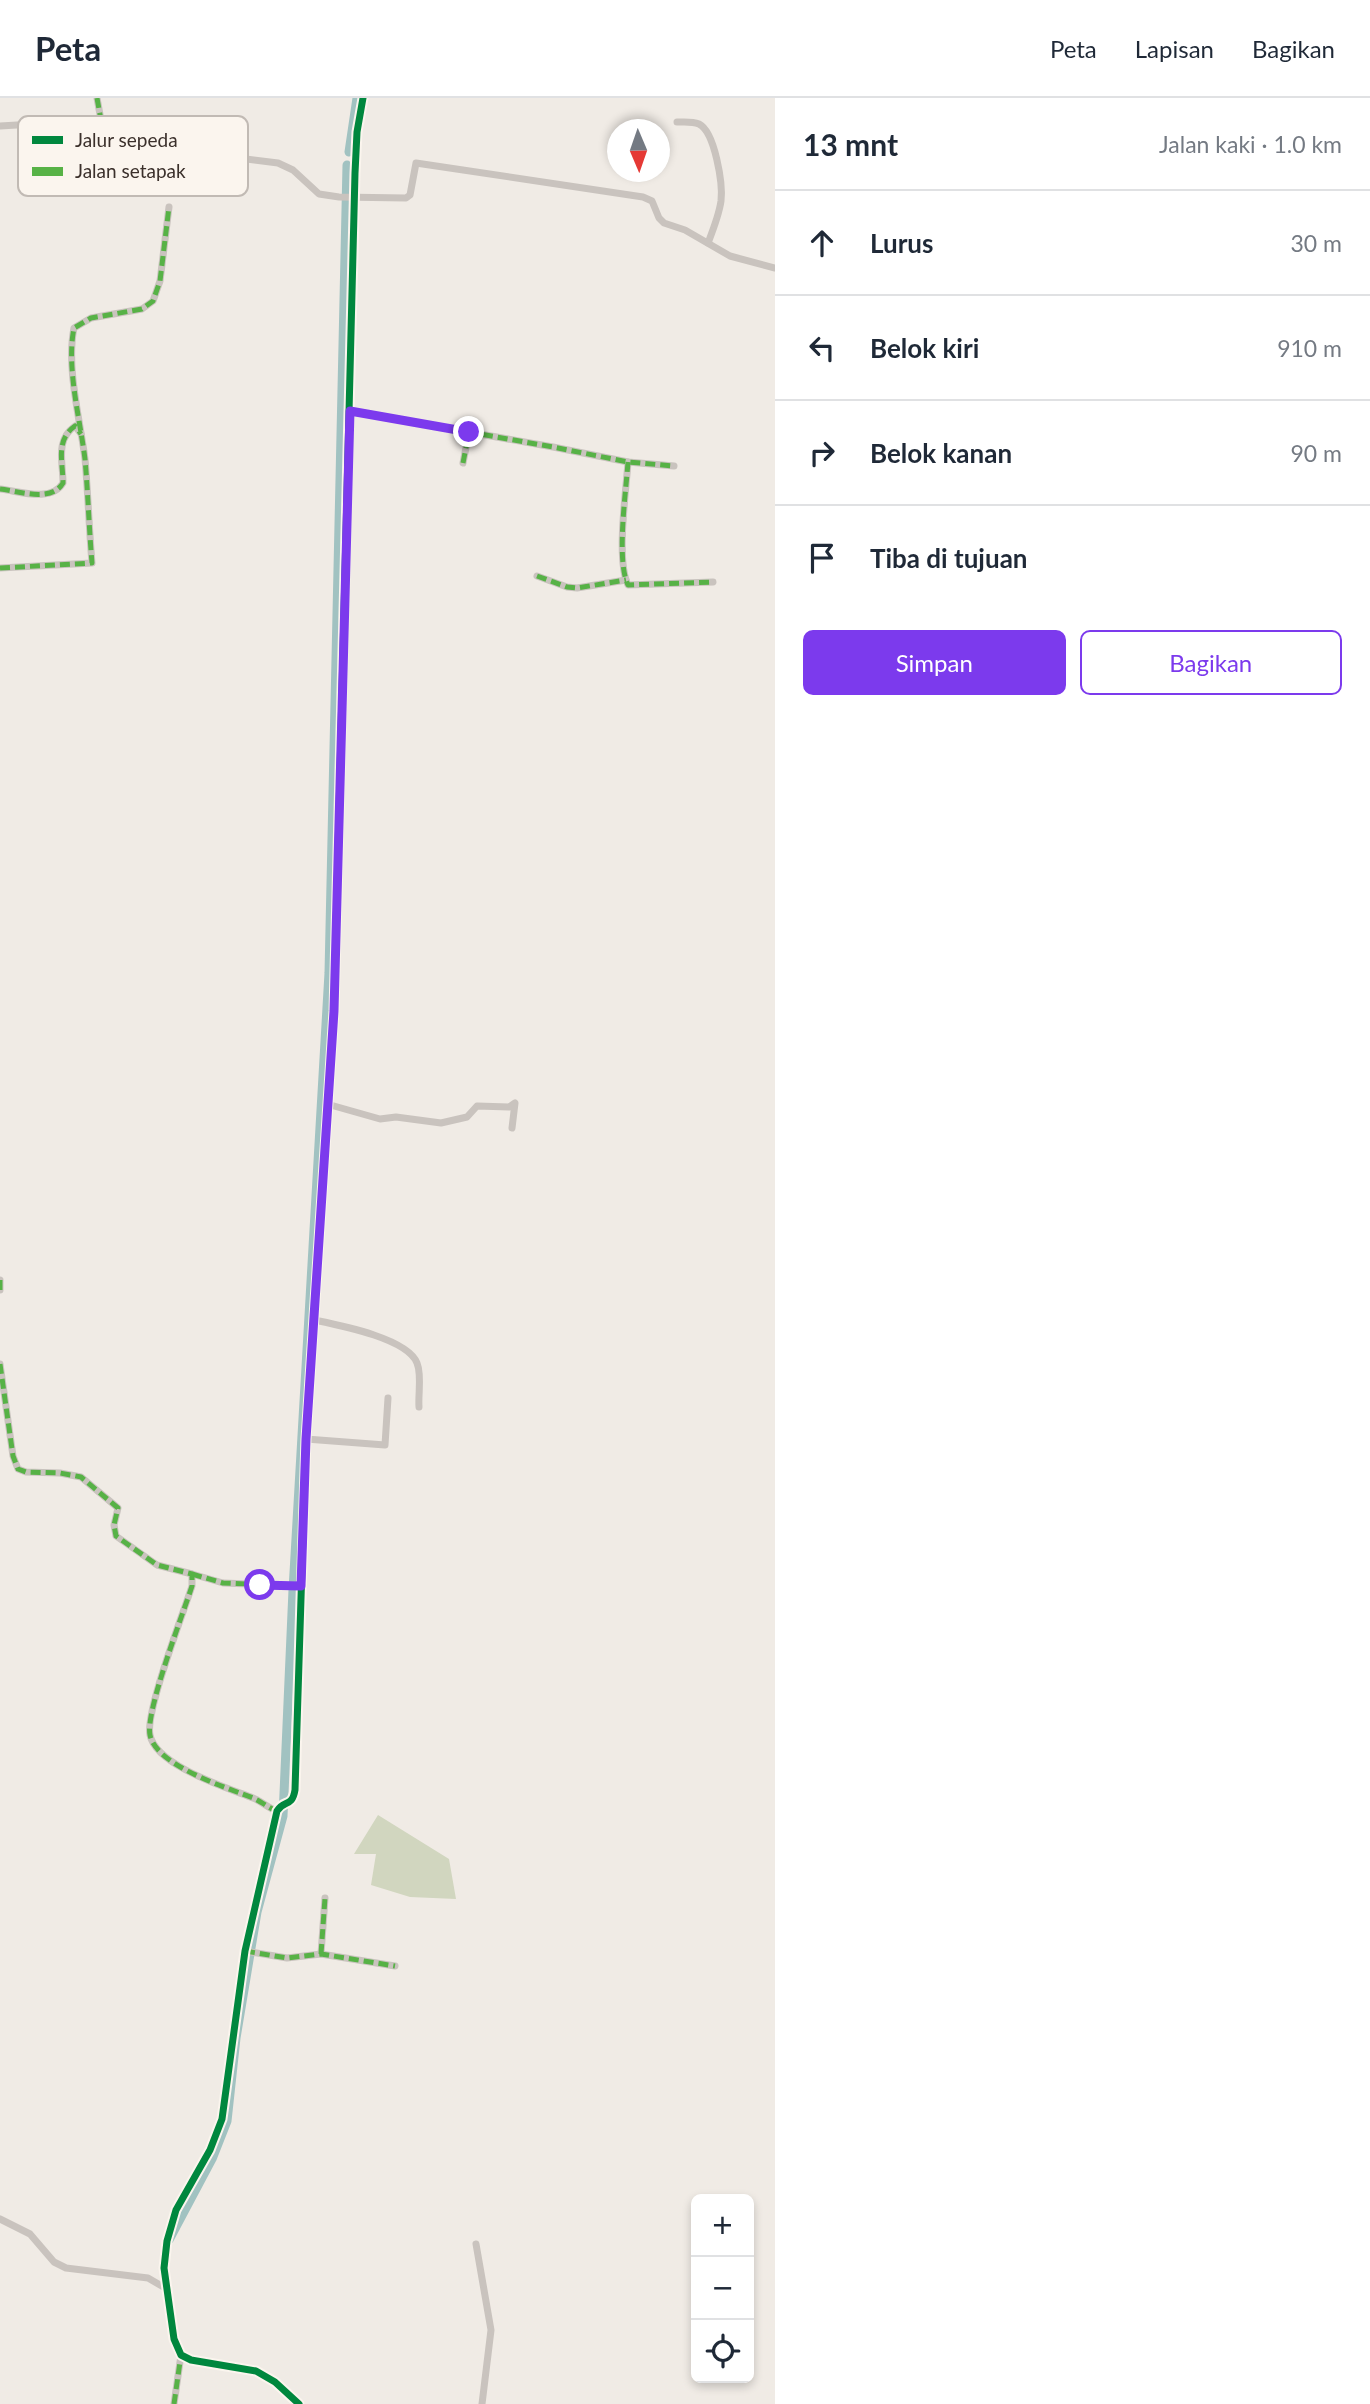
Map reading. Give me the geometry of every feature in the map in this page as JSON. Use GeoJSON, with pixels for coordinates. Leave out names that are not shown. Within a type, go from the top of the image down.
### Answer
{"type":"FeatureCollection","features":[{"type":"Feature","properties":{"kind":"street"},"geometry":{"type":"LineString","coordinates":[[97,98],[100,116]]}},
{"type":"Feature","properties":{"kind":"street"},"geometry":{"type":"LineString","coordinates":[[174,2404],[181,2355],[174,2339],[164,2267],[170,2226],[176,2210],[210,2150],[222,2119],[249,1951],[283,1806],[293,1799],[295,1790],[306,1439],[334,1011],[353,197],[357,132],[363,98]]}},
{"type":"Feature","properties":{"kind":"street"},"geometry":{"type":"LineString","coordinates":[[677,122],[701,125],[713,142],[722,190],[719,211],[708,243]]}},
{"type":"Feature","properties":{"kind":"street"},"geometry":{"type":"LineString","coordinates":[[0,126],[18,125]]}},
{"type":"Feature","properties":{"kind":"street"},"geometry":{"type":"LineString","coordinates":[[248,159],[278,163],[300,176],[316,193],[339,197],[406,198],[410,195],[416,163],[643,197],[652,201],[664,223],[685,230],[730,256],[775,268]]}},
{"type":"Feature","properties":{"kind":"street"},"geometry":{"type":"LineString","coordinates":[[0,568],[92,563],[71,341],[74,328],[91,318],[142,309],[153,301],[160,281],[169,207]]}},
{"type":"Feature","properties":{"kind":"street"},"geometry":{"type":"LineString","coordinates":[[350,411],[628,462],[674,466]]}},
{"type":"Feature","properties":{"kind":"street"},"geometry":{"type":"LineString","coordinates":[[0,489],[41,495],[57,490],[63,483],[61,447],[64,436],[75,426],[81,434]]}},
{"type":"Feature","properties":{"kind":"street"},"geometry":{"type":"LineString","coordinates":[[463,463],[469,432]]}},
{"type":"Feature","properties":{"kind":"street"},"geometry":{"type":"LineString","coordinates":[[628,462],[623,547],[628,585],[713,582]]}},
{"type":"Feature","properties":{"kind":"street"},"geometry":{"type":"LineString","coordinates":[[537,576],[577,588],[626,580]]}},
{"type":"Feature","properties":{"kind":"street"},"geometry":{"type":"LineString","coordinates":[[327,1104],[380,1119],[396,1117],[441,1123],[467,1117],[477,1106],[509,1107],[515,1103],[512,1128]]}},
{"type":"Feature","properties":{"kind":"street"},"geometry":{"type":"LineString","coordinates":[[0,1280],[0,1290]]}},
{"type":"Feature","properties":{"kind":"street"},"geometry":{"type":"LineString","coordinates":[[313,1320],[383,1339],[397,1344],[408,1353],[417,1363],[419,1407]]}},
{"type":"Feature","properties":{"kind":"street"},"geometry":{"type":"LineString","coordinates":[[0,1364],[13,1456],[18,1469],[80,1477],[116,1506],[116,1536],[157,1564],[223,1583],[300,1586]]}},
{"type":"Feature","properties":{"kind":"street"},"geometry":{"type":"LineString","coordinates":[[306,1439],[385,1445],[388,1398]]}},
{"type":"Feature","properties":{"kind":"street"},"geometry":{"type":"LineString","coordinates":[[192,1574],[193,1580],[155,1705],[149,1734],[158,1751],[176,1763],[283,1806]]}},
{"type":"Feature","properties":{"kind":"street"},"geometry":{"type":"LineString","coordinates":[[321,1954],[325,1898]]}},
{"type":"Feature","properties":{"kind":"street"},"geometry":{"type":"LineString","coordinates":[[249,1951],[287,1958],[321,1954],[395,1966]]}},
{"type":"Feature","properties":{"kind":"street"},"geometry":{"type":"LineString","coordinates":[[0,2219],[30,2234],[54,2262],[66,2268],[148,2278],[167,2289]]}},
{"type":"Feature","properties":{"kind":"street"},"geometry":{"type":"LineString","coordinates":[[476,2244],[491,2330],[482,2404]]}},
{"type":"Feature","properties":{"kind":"street"},"geometry":{"type":"LineString","coordinates":[[181,2355],[191,2360],[266,2375],[299,2404]]}},
{"type":"Feature","properties":{"kind":"green space"},"geometry":{"type":"Polygon","coordinates":[[[378,1815],[449,1859],[456,1899],[410,1897],[371,1885],[376,1854],[354,1854],[378,1815]]]}},
{"type":"Feature","properties":{"kind":"waterway"},"geometry":{"type":"LineString","coordinates":[[349,152],[357,98]]}},
{"type":"Feature","properties":{"kind":"waterway"},"geometry":{"type":"LineString","coordinates":[[169,2240],[212,2159],[227,2121],[236,2038],[257,1912],[283,1816],[293,1590],[329,973],[347,165]]}},
{"type":"Feature","properties":{"kind":"marked path"},"geometry":{"type":"LineString","coordinates":[[97,98],[100,116]]}},
{"type":"Feature","properties":{"kind":"marked path"},"geometry":{"type":"LineString","coordinates":[[0,568],[92,563],[85,459],[73,376],[74,328],[91,318],[142,309],[153,301],[160,281],[169,207]]}},
{"type":"Feature","properties":{"kind":"marked path"},"geometry":{"type":"LineString","coordinates":[[350,411],[628,462],[674,466]]}},
{"type":"Feature","properties":{"kind":"marked path"},"geometry":{"type":"LineString","coordinates":[[0,489],[34,494],[51,493],[58,489],[63,483],[62,445],[75,426],[81,434]]}},
{"type":"Feature","properties":{"kind":"marked path"},"geometry":{"type":"LineString","coordinates":[[463,463],[469,432]]}},
{"type":"Feature","properties":{"kind":"marked path"},"geometry":{"type":"LineString","coordinates":[[628,462],[622,543],[624,574],[628,585],[713,582]]}},
{"type":"Feature","properties":{"kind":"marked path"},"geometry":{"type":"LineString","coordinates":[[537,576],[577,588],[626,580]]}},
{"type":"Feature","properties":{"kind":"marked path"},"geometry":{"type":"LineString","coordinates":[[0,1280],[0,1290]]}},
{"type":"Feature","properties":{"kind":"marked path"},"geometry":{"type":"LineString","coordinates":[[0,1364],[13,1456],[18,1469],[81,1477],[118,1508],[114,1525],[116,1536],[157,1565],[192,1574],[192,1586],[153,1706],[150,1735],[155,1746],[165,1757],[194,1774],[256,1799],[277,1811]]}},
{"type":"Feature","properties":{"kind":"marked path"},"geometry":{"type":"LineString","coordinates":[[192,1574],[223,1583],[301,1586]]}},
{"type":"Feature","properties":{"kind":"marked path"},"geometry":{"type":"LineString","coordinates":[[321,1954],[325,1898]]}},
{"type":"Feature","properties":{"kind":"marked path"},"geometry":{"type":"LineString","coordinates":[[245,1951],[287,1958],[321,1954],[395,1966]]}},
{"type":"Feature","properties":{"kind":"marked path"},"geometry":{"type":"LineString","coordinates":[[174,2404],[181,2355]]}},
{"type":"Feature","properties":{"kind":"cycle path"},"geometry":{"type":"LineString","coordinates":[[299,2404],[275,2382],[256,2371],[191,2360],[181,2355],[174,2339],[164,2268],[167,2241],[176,2210],[210,2150],[222,2119],[245,1951],[277,1811],[292,1799],[295,1790],[306,1439],[334,1011],[355,173],[357,132],[363,98]]}},
{"type":"Feature","properties":{"kind":"route"},"geometry":{"type":"LineString","coordinates":[[260,1585],[301,1586],[306,1439],[334,1011],[350,411],[469,432]]}}]}
